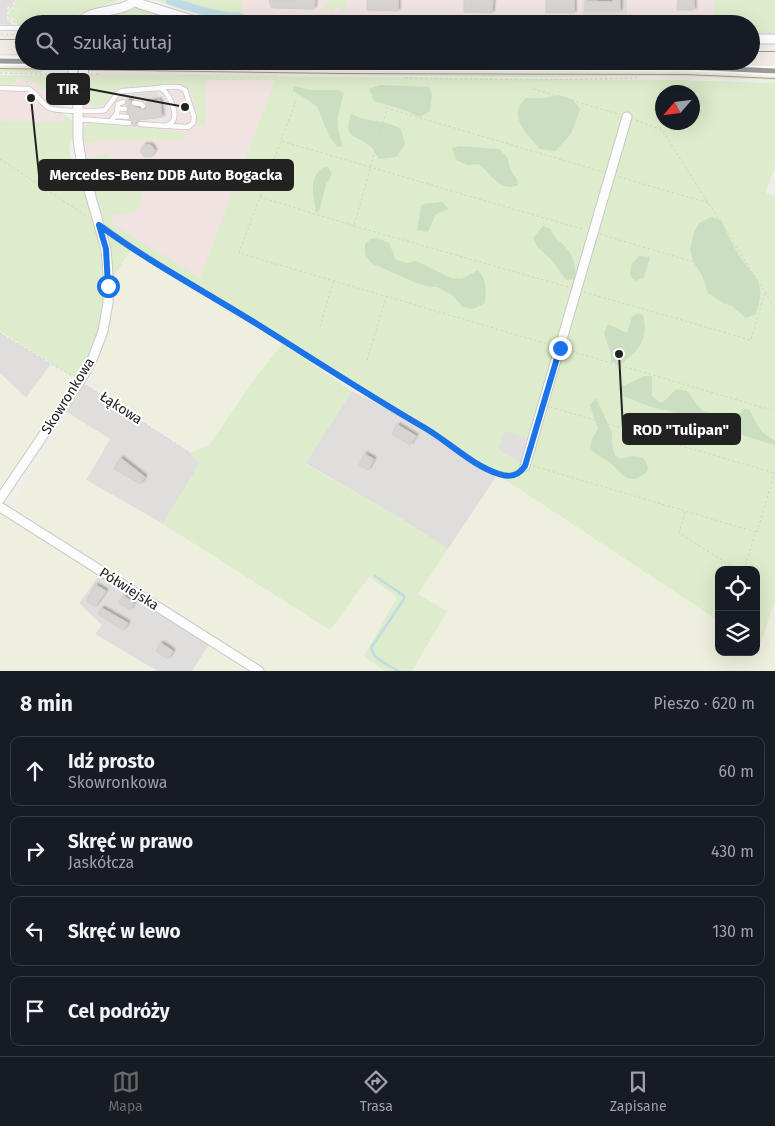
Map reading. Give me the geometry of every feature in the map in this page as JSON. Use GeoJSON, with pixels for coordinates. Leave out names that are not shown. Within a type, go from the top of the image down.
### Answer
{"type":"FeatureCollection","features":[{"type":"Feature","properties":{"kind":"main road"},"geometry":{"type":"LineString","coordinates":[[0,47],[15,47]]}},
{"type":"Feature","properties":{"kind":"main road"},"geometry":{"type":"LineString","coordinates":[[760,59],[775,59]]}},
{"type":"Feature","properties":{"kind":"main road"},"geometry":{"type":"LineString","coordinates":[[0,61],[15,61]]}},
{"type":"Feature","properties":{"kind":"main road"},"geometry":{"type":"LineString","coordinates":[[753,70],[775,71]]}},
{"type":"Feature","properties":{"kind":"street"},"geometry":{"type":"LineString","coordinates":[[91,15],[129,5],[135,0],[140,4],[176,15]]}},
{"type":"Feature","properties":{"kind":"street"},"geometry":{"type":"LineString","coordinates":[[760,39],[775,39]]}},
{"type":"Feature","properties":{"kind":"street","name":"Skowronkowa"},"geometry":{"type":"LineString","coordinates":[[0,499],[80,381],[92,360],[103,331],[108,303],[106,249],[82,166],[78,140],[78,112],[73,75],[75,70]]}},
{"type":"Feature","properties":{"kind":"street"},"geometry":{"type":"LineString","coordinates":[[525,464],[627,117]]}},
{"type":"Feature","properties":{"kind":"street","name":"Półwiejska"},"geometry":{"type":"LineString","coordinates":[[0,506],[259,671]]}},
{"type":"Feature","properties":{"kind":"lane"},"geometry":{"type":"LineString","coordinates":[[0,28],[15,28]]}},
{"type":"Feature","properties":{"kind":"lane"},"geometry":{"type":"LineString","coordinates":[[0,88],[29,89],[51,109],[78,112],[103,111],[107,109],[117,94],[122,91],[183,88],[188,95],[194,117],[193,123],[188,126],[140,124]]}},
{"type":"Feature","properties":{"kind":"lane"},"geometry":{"type":"LineString","coordinates":[[160,88],[168,94],[174,115],[173,121],[166,126]]}},
{"type":"Feature","properties":{"kind":"lane"},"geometry":{"type":"LineString","coordinates":[[111,122],[115,116],[118,104],[123,102]]}},
{"type":"Feature","properties":{"kind":"lane"},"geometry":{"type":"LineString","coordinates":[[134,103],[143,106]]}},
{"type":"Feature","properties":{"kind":"lane"},"geometry":{"type":"LineString","coordinates":[[117,109],[125,109]]}},
{"type":"Feature","properties":{"kind":"lane"},"geometry":{"type":"LineString","coordinates":[[78,112],[111,122],[129,123]]}},
{"type":"Feature","properties":{"kind":"lane"},"geometry":{"type":"LineString","coordinates":[[115,116],[128,117]]}},
{"type":"Feature","properties":{"kind":"lane"},"geometry":{"type":"LineString","coordinates":[[146,119],[150,125]]}},
{"type":"Feature","properties":{"kind":"lane"},"geometry":{"type":"LineString","coordinates":[[99,225],[144,256],[362,391],[431,431],[484,468],[509,476],[519,473],[525,464]]}},
{"type":"Feature","properties":{"kind":"path"},"geometry":{"type":"LineString","coordinates":[[533,89],[627,117],[662,130],[775,308]]}},
{"type":"Feature","properties":{"kind":"path"},"geometry":{"type":"LineString","coordinates":[[296,101],[239,253],[775,411]]}},
{"type":"Feature","properties":{"kind":"path"},"geometry":{"type":"LineString","coordinates":[[260,197],[354,226],[387,108],[709,204]]}},
{"type":"Feature","properties":{"kind":"path"},"geometry":{"type":"LineString","coordinates":[[281,141],[700,264]]}},
{"type":"Feature","properties":{"kind":"path"},"geometry":{"type":"LineString","coordinates":[[0,159],[99,225]]}},
{"type":"Feature","properties":{"kind":"path"},"geometry":{"type":"LineString","coordinates":[[320,327],[333,281]]}},
{"type":"Feature","properties":{"kind":"path"},"geometry":{"type":"LineString","coordinates":[[367,360],[387,297]]}},
{"type":"Feature","properties":{"kind":"path","name":"Łąkowa"},"geometry":{"type":"LineString","coordinates":[[0,333],[80,381],[190,453]]}},
{"type":"Feature","properties":{"kind":"path"},"geometry":{"type":"LineString","coordinates":[[542,405],[775,472],[745,566]]}},
{"type":"Feature","properties":{"kind":"path"},"geometry":{"type":"LineString","coordinates":[[525,464],[756,532]]}},
{"type":"Feature","properties":{"kind":"path"},"geometry":{"type":"LineString","coordinates":[[685,511],[679,533],[732,566]]}},
{"type":"Feature","properties":{"kind":"shaded area"},"geometry":{"type":"Polygon","coordinates":[[[0,0],[13,0],[13,7],[7,7],[7,19],[12,25],[0,24],[0,0]]]}},
{"type":"Feature","properties":{"kind":"shaded area"},"geometry":{"type":"Polygon","coordinates":[[[242,0],[582,0],[582,15],[242,15],[242,0]]]}},
{"type":"Feature","properties":{"kind":"shaded area"},"geometry":{"type":"Polygon","coordinates":[[[582,0],[627,0],[627,15],[582,15],[582,0]]]}},
{"type":"Feature","properties":{"kind":"shaded area"},"geometry":{"type":"Polygon","coordinates":[[[627,0],[714,0],[714,15],[627,15],[627,0]]]}},
{"type":"Feature","properties":{"kind":"shaded area"},"geometry":{"type":"Polygon","coordinates":[[[101,73],[278,75],[197,287],[103,228],[82,166],[81,99],[83,75],[101,73]]]}},
{"type":"Feature","properties":{"kind":"shaded area"},"geometry":{"type":"Polygon","coordinates":[[[0,78],[53,79],[62,89],[64,122],[0,121],[0,78]]]}},
{"type":"Feature","properties":{"kind":"shaded area"},"geometry":{"type":"Polygon","coordinates":[[[159,93],[157,98],[129,100],[131,94],[159,93]]]}},
{"type":"Feature","properties":{"kind":"shaded area"},"geometry":{"type":"Polygon","coordinates":[[[161,94],[165,98],[169,111],[166,111],[167,117],[162,118],[160,100],[148,101],[148,105],[146,105],[145,102],[129,100],[159,98],[161,94]]]}},
{"type":"Feature","properties":{"kind":"shaded area"},"geometry":{"type":"Polygon","coordinates":[[[0,333],[51,364],[26,398],[0,373],[0,333]]]}},
{"type":"Feature","properties":{"kind":"shaded area"},"geometry":{"type":"Polygon","coordinates":[[[80,381],[190,453],[200,463],[163,524],[86,480],[110,439],[61,409],[80,381]]]}},
{"type":"Feature","properties":{"kind":"shaded area"},"geometry":{"type":"Polygon","coordinates":[[[352,391],[431,431],[498,474],[448,549],[400,518],[305,463],[352,391]]]}},
{"type":"Feature","properties":{"kind":"shaded area"},"geometry":{"type":"Polygon","coordinates":[[[504,431],[531,438],[523,465],[498,449],[504,431]]]}},
{"type":"Feature","properties":{"kind":"shaded area"},"geometry":{"type":"Polygon","coordinates":[[[100,574],[209,645],[192,671],[157,671],[95,634],[79,603],[100,574]]]}},
{"type":"Feature","properties":{"kind":"green space"},"geometry":{"type":"Polygon","coordinates":[[[15,0],[119,0],[77,15],[15,15],[15,19],[9,17],[10,10],[15,8],[15,0]]]}},
{"type":"Feature","properties":{"kind":"green space"},"geometry":{"type":"Polygon","coordinates":[[[157,0],[242,0],[242,15],[202,15],[157,0]]]}},
{"type":"Feature","properties":{"kind":"green space"},"geometry":{"type":"Polygon","coordinates":[[[330,0],[346,0],[345,11],[341,13],[341,7],[334,7],[334,13],[330,9],[322,9],[330,0]]]}},
{"type":"Feature","properties":{"kind":"green space"},"geometry":{"type":"Polygon","coordinates":[[[714,0],[775,0],[775,35],[760,35],[760,15],[714,15],[714,0]]]}},
{"type":"Feature","properties":{"kind":"green space"},"geometry":{"type":"Polygon","coordinates":[[[138,8],[163,15],[107,15],[138,8]]]}},
{"type":"Feature","properties":{"kind":"green space"},"geometry":{"type":"Polygon","coordinates":[[[0,66],[15,66],[15,70],[44,70],[40,73],[0,72],[0,66]]]}},
{"type":"Feature","properties":{"kind":"green space"},"geometry":{"type":"Polygon","coordinates":[[[162,70],[422,70],[676,72],[750,76],[775,80],[678,76],[494,77],[155,72],[162,70]]]}},
{"type":"Feature","properties":{"kind":"green space"},"geometry":{"type":"Polygon","coordinates":[[[0,75],[69,76],[72,92],[71,101],[65,106],[54,105],[47,101],[50,96],[43,88],[38,91],[41,86],[29,80],[27,85],[26,79],[15,79],[14,84],[0,84],[0,75]]]}},
{"type":"Feature","properties":{"kind":"green space"},"geometry":{"type":"Polygon","coordinates":[[[102,75],[676,80],[775,83],[775,165],[766,193],[775,196],[775,601],[761,642],[760,566],[715,566],[715,618],[330,366],[198,285],[196,287],[132,248],[108,286],[108,303],[80,381],[0,331],[0,121],[64,122],[64,115],[68,117],[74,128],[74,140],[70,140],[71,143],[69,145],[71,164],[87,188],[84,158],[106,155],[123,165],[123,187],[140,186],[143,192],[139,209],[113,215],[111,223],[200,278],[275,80],[206,80],[205,126],[197,125],[194,101],[188,89],[180,83],[121,88],[115,91],[103,105],[94,107],[87,97],[87,77],[102,75]]]}},
{"type":"Feature","properties":{"kind":"green space"},"geometry":{"type":"Polygon","coordinates":[[[380,85],[429,87],[432,94],[430,111],[420,117],[374,101],[369,89],[380,85]]]}},
{"type":"Feature","properties":{"kind":"green space"},"geometry":{"type":"Polygon","coordinates":[[[293,86],[310,90],[339,90],[344,93],[338,120],[343,146],[338,147],[330,138],[317,107],[293,91],[293,86]]]}},
{"type":"Feature","properties":{"kind":"green space"},"geometry":{"type":"Polygon","coordinates":[[[559,95],[572,99],[580,109],[571,134],[555,151],[540,149],[528,135],[518,118],[519,107],[526,98],[543,98],[559,95]]]}},
{"type":"Feature","properties":{"kind":"green space"},"geometry":{"type":"Polygon","coordinates":[[[351,113],[401,129],[405,144],[396,157],[379,159],[370,146],[352,135],[348,128],[351,113]]]}},
{"type":"Feature","properties":{"kind":"green space"},"geometry":{"type":"Polygon","coordinates":[[[91,123],[183,133],[186,140],[99,140],[98,142],[85,143],[82,141],[83,133],[91,123]]]}},
{"type":"Feature","properties":{"kind":"green space"},"geometry":{"type":"Polygon","coordinates":[[[460,146],[499,149],[508,158],[510,169],[518,185],[506,187],[501,185],[479,164],[467,165],[456,160],[452,148],[460,146]]]}},
{"type":"Feature","properties":{"kind":"green space"},"geometry":{"type":"Polygon","coordinates":[[[328,167],[332,174],[326,185],[320,209],[316,213],[313,183],[322,168],[328,167]]]}},
{"type":"Feature","properties":{"kind":"green space"},"geometry":{"type":"Polygon","coordinates":[[[442,202],[449,209],[436,214],[428,232],[417,230],[421,206],[423,204],[442,202]]]}},
{"type":"Feature","properties":{"kind":"green space"},"geometry":{"type":"Polygon","coordinates":[[[711,217],[721,220],[737,252],[757,280],[760,293],[756,314],[746,318],[732,306],[723,303],[708,293],[702,275],[694,263],[690,250],[694,233],[699,223],[711,217]]]}},
{"type":"Feature","properties":{"kind":"green space"},"geometry":{"type":"Polygon","coordinates":[[[543,226],[551,229],[555,237],[569,251],[575,266],[575,279],[567,280],[535,242],[533,238],[543,226]]]}},
{"type":"Feature","properties":{"kind":"green space"},"geometry":{"type":"Polygon","coordinates":[[[377,238],[389,243],[396,260],[406,263],[416,261],[451,278],[462,279],[478,270],[486,290],[485,303],[473,309],[463,307],[452,295],[437,287],[414,282],[371,263],[365,254],[365,244],[371,239],[377,238]]]}},
{"type":"Feature","properties":{"kind":"green space"},"geometry":{"type":"Polygon","coordinates":[[[131,251],[282,344],[250,385],[211,443],[193,452],[92,386],[88,378],[106,334],[113,302],[113,278],[131,251]]]}},
{"type":"Feature","properties":{"kind":"green space"},"geometry":{"type":"Polygon","coordinates":[[[639,256],[650,257],[644,277],[635,281],[630,275],[631,265],[639,256]]]}},
{"type":"Feature","properties":{"kind":"green space"},"geometry":{"type":"Polygon","coordinates":[[[636,314],[643,315],[645,331],[643,338],[641,344],[632,355],[620,365],[611,361],[611,354],[604,333],[608,324],[627,333],[632,317],[636,314]]]}},
{"type":"Feature","properties":{"kind":"green space"},"geometry":{"type":"Polygon","coordinates":[[[282,344],[352,391],[305,464],[400,518],[448,549],[418,594],[447,611],[412,671],[385,671],[364,656],[397,597],[369,577],[330,630],[163,524],[200,463],[190,453],[210,444],[250,385],[282,344]]]}},
{"type":"Feature","properties":{"kind":"green space"},"geometry":{"type":"Polygon","coordinates":[[[51,364],[80,381],[0,499],[0,373],[26,398],[51,364]]]}},
{"type":"Feature","properties":{"kind":"green space"},"geometry":{"type":"Polygon","coordinates":[[[644,376],[652,376],[652,396],[660,403],[667,399],[676,389],[687,391],[701,410],[726,418],[735,418],[744,409],[750,410],[763,432],[775,440],[775,445],[728,431],[694,417],[651,407],[623,396],[619,388],[644,376]]]}},
{"type":"Feature","properties":{"kind":"green space"},"geometry":{"type":"Polygon","coordinates":[[[596,398],[612,433],[612,445],[615,455],[620,459],[634,456],[642,458],[647,464],[648,470],[641,476],[630,479],[595,453],[590,447],[598,429],[590,405],[596,398]]]}},
{"type":"Feature","properties":{"kind":"green space"},"geometry":{"type":"Polygon","coordinates":[[[68,413],[110,439],[86,480],[163,524],[330,630],[368,577],[397,597],[364,656],[385,671],[265,671],[16,510],[14,502],[68,413]]]}},
{"type":"Feature","properties":{"kind":"green space"},"geometry":{"type":"Polygon","coordinates":[[[498,474],[715,618],[715,656],[760,656],[760,643],[775,596],[775,671],[412,671],[447,612],[418,595],[498,474]]]}},
{"type":"Feature","properties":{"kind":"green space"},"geometry":{"type":"Polygon","coordinates":[[[0,510],[100,574],[79,603],[102,625],[95,634],[157,671],[0,671],[0,510]]]}},
{"type":"Feature","properties":{"kind":"green space"},"geometry":{"type":"Polygon","coordinates":[[[209,645],[248,671],[192,671],[209,645]]]}},
{"type":"Feature","properties":{"kind":"building"},"geometry":{"type":"Polygon","coordinates":[[[269,0],[315,0],[314,9],[273,8],[269,0]]]}},
{"type":"Feature","properties":{"kind":"building"},"geometry":{"type":"Polygon","coordinates":[[[367,0],[398,0],[398,11],[367,10],[367,0]]]}},
{"type":"Feature","properties":{"kind":"building"},"geometry":{"type":"Polygon","coordinates":[[[464,0],[493,0],[492,13],[464,12],[464,0]]]}},
{"type":"Feature","properties":{"kind":"building"},"geometry":{"type":"Polygon","coordinates":[[[546,0],[574,0],[574,13],[546,13],[546,0]]]}},
{"type":"Feature","properties":{"kind":"building"},"geometry":{"type":"Polygon","coordinates":[[[613,0],[620,0],[620,11],[585,11],[585,1],[613,2],[613,0]]]}},
{"type":"Feature","properties":{"kind":"building"},"geometry":{"type":"Polygon","coordinates":[[[678,0],[694,0],[694,10],[677,10],[678,0]]]}},
{"type":"Feature","properties":{"kind":"building"},"geometry":{"type":"Polygon","coordinates":[[[127,100],[131,101],[132,106],[144,110],[147,108],[147,102],[160,100],[162,117],[139,120],[136,122],[136,126],[132,126],[131,116],[126,113],[129,109],[126,105],[127,100]]]}},
{"type":"Feature","properties":{"kind":"building"},"geometry":{"type":"Polygon","coordinates":[[[144,145],[151,145],[155,151],[151,157],[144,157],[140,151],[144,145]]]}},
{"type":"Feature","properties":{"kind":"building"},"geometry":{"type":"Polygon","coordinates":[[[398,425],[416,436],[410,445],[392,434],[398,425]]]}},
{"type":"Feature","properties":{"kind":"building"},"geometry":{"type":"Polygon","coordinates":[[[365,454],[374,459],[368,470],[359,465],[365,454]]]}},
{"type":"Feature","properties":{"kind":"building"},"geometry":{"type":"Polygon","coordinates":[[[121,458],[145,477],[140,484],[114,469],[121,458]]]}},
{"type":"Feature","properties":{"kind":"building"},"geometry":{"type":"Polygon","coordinates":[[[96,585],[106,591],[95,607],[86,601],[96,585]]]}},
{"type":"Feature","properties":{"kind":"building"},"geometry":{"type":"Polygon","coordinates":[[[124,596],[134,603],[130,610],[119,603],[124,596]]]}},
{"type":"Feature","properties":{"kind":"building"},"geometry":{"type":"Polygon","coordinates":[[[102,608],[128,623],[123,630],[98,614],[102,608]]]}},
{"type":"Feature","properties":{"kind":"building"},"geometry":{"type":"Polygon","coordinates":[[[161,643],[173,651],[168,659],[156,651],[161,643]]]}},
{"type":"Feature","properties":{"kind":"waterway"},"geometry":{"type":"LineString","coordinates":[[170,1],[225,15]]}},
{"type":"Feature","properties":{"kind":"waterway"},"geometry":{"type":"LineString","coordinates":[[375,576],[404,596],[404,599],[371,648],[378,659],[398,671]]}},
{"type":"Feature","properties":{"kind":"transit line"},"geometry":{"type":"LineString","coordinates":[[0,61],[15,61]]}},
{"type":"Feature","properties":{"kind":"transit line"},"geometry":{"type":"LineString","coordinates":[[753,70],[775,71]]}},
{"type":"Feature","properties":{"kind":"place","name":"Mercedes-Benz DDB Auto Bogacka"},"geometry":{"type":"Point","coordinates":[31,98]}},
{"type":"Feature","properties":{"kind":"place","name":"TIR"},"geometry":{"type":"Point","coordinates":[185,107]}},
{"type":"Feature","properties":{"kind":"place","name":"ROD \"Tulipan\""},"geometry":{"type":"Point","coordinates":[619,354]}},
{"type":"Feature","properties":{"kind":"route"},"geometry":{"type":"LineString","coordinates":[[108,286],[106,249],[99,225],[144,256],[362,391],[431,431],[484,468],[509,476],[521,472],[525,466],[560,348]]}}]}
